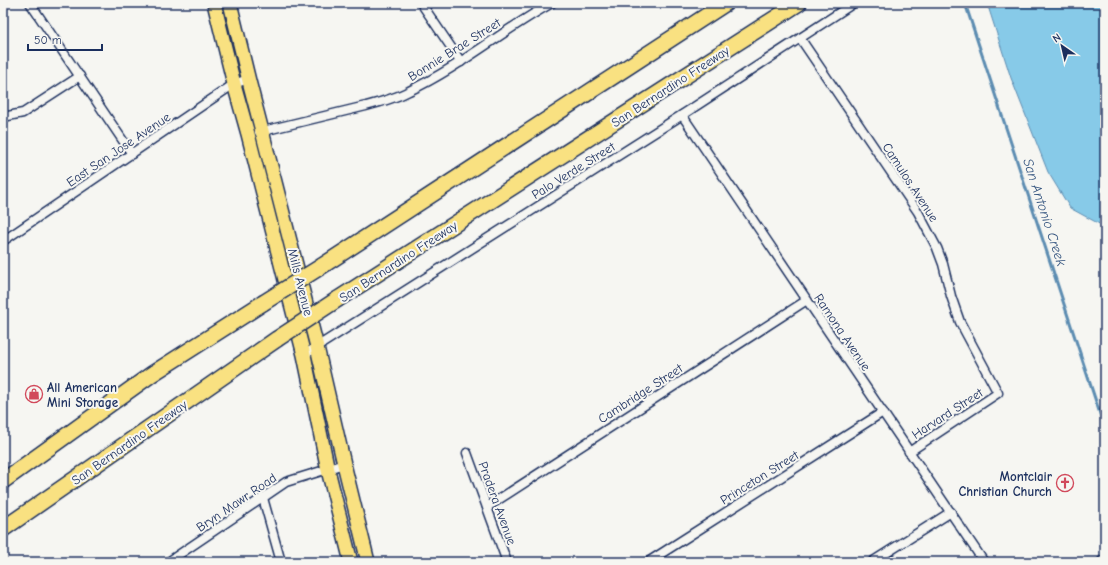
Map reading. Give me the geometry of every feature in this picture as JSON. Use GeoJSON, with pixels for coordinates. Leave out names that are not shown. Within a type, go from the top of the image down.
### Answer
{"type":"FeatureCollection","features":[{"type":"Feature","properties":{"kind":"highway"},"geometry":{"type":"LineString","coordinates":[[3,481],[152,374],[322,266],[726,3]]}},
{"type":"Feature","properties":{"kind":"highway","name":"San Bernardino Freeway"},"geometry":{"type":"LineString","coordinates":[[3,529],[277,339],[799,3]]}},
{"type":"Feature","properties":{"kind":"main road","name":"Mills Avenue"},"geometry":{"type":"LineString","coordinates":[[214,3],[304,355],[328,470],[351,562]]}},
{"type":"Feature","properties":{"kind":"main road","name":"Mills Avenue"},"geometry":{"type":"LineString","coordinates":[[230,3],[317,347],[368,562]]}},
{"type":"Feature","properties":{"kind":"street"},"geometry":{"type":"LineString","coordinates":[[30,3],[132,154]]}},
{"type":"Feature","properties":{"kind":"street"},"geometry":{"type":"LineString","coordinates":[[421,3],[461,62]]}},
{"type":"Feature","properties":{"kind":"street","name":"Bonnie Brae Street"},"geometry":{"type":"LineString","coordinates":[[248,134],[384,101],[415,89],[461,62],[528,17],[552,3]]}},
{"type":"Feature","properties":{"kind":"street","name":"Palo Verde Street"},"geometry":{"type":"LineString","coordinates":[[304,355],[682,115],[854,3]]}},
{"type":"Feature","properties":{"kind":"street","name":"Camulos Avenue"},"geometry":{"type":"LineString","coordinates":[[800,38],[918,212],[937,248],[960,322],[998,393]]}},
{"type":"Feature","properties":{"kind":"street"},"geometry":{"type":"LineString","coordinates":[[3,117],[23,113],[80,76]]}},
{"type":"Feature","properties":{"kind":"street","name":"East San Jose Avenue"},"geometry":{"type":"LineString","coordinates":[[3,241],[234,84],[248,79]]}},
{"type":"Feature","properties":{"kind":"street","name":"Ramona Avenue"},"geometry":{"type":"LineString","coordinates":[[682,115],[984,562]]}},
{"type":"Feature","properties":{"kind":"street","name":"Cambridge Street"},"geometry":{"type":"LineString","coordinates":[[487,506],[807,300]]}},
{"type":"Feature","properties":{"kind":"street","name":"Harvard Street"},"geometry":{"type":"LineString","coordinates":[[910,452],[998,393]]}},
{"type":"Feature","properties":{"kind":"street","name":"Princeton Street"},"geometry":{"type":"LineString","coordinates":[[648,562],[883,412]]}},
{"type":"Feature","properties":{"kind":"street","name":"Pradera Avenue"},"geometry":{"type":"LineString","coordinates":[[467,453],[507,562]]}},
{"type":"Feature","properties":{"kind":"street","name":"Bryn Mawr Road"},"geometry":{"type":"LineString","coordinates":[[168,562],[286,482],[344,464]]}},
{"type":"Feature","properties":{"kind":"street"},"geometry":{"type":"LineString","coordinates":[[264,498],[281,562]]}},
{"type":"Feature","properties":{"kind":"street"},"geometry":{"type":"LineString","coordinates":[[872,562],[951,512]]}},
{"type":"Feature","properties":{"kind":"water"},"geometry":{"type":"Polygon","coordinates":[[[987,3],[1105,3],[1105,227],[1070,208],[1048,172],[1011,78],[987,3]]]}},
{"type":"Feature","properties":{"kind":"waterway","name":"San Antonio Creek"},"geometry":{"type":"LineString","coordinates":[[965,3],[1105,429]]}},
{"type":"Feature","properties":{"kind":"place","name":"All American Mini Storage"},"geometry":{"type":"Point","coordinates":[34,394]}},
{"type":"Feature","properties":{"kind":"place","name":"Montclair Christian Church"},"geometry":{"type":"Point","coordinates":[1065,483]}}]}
